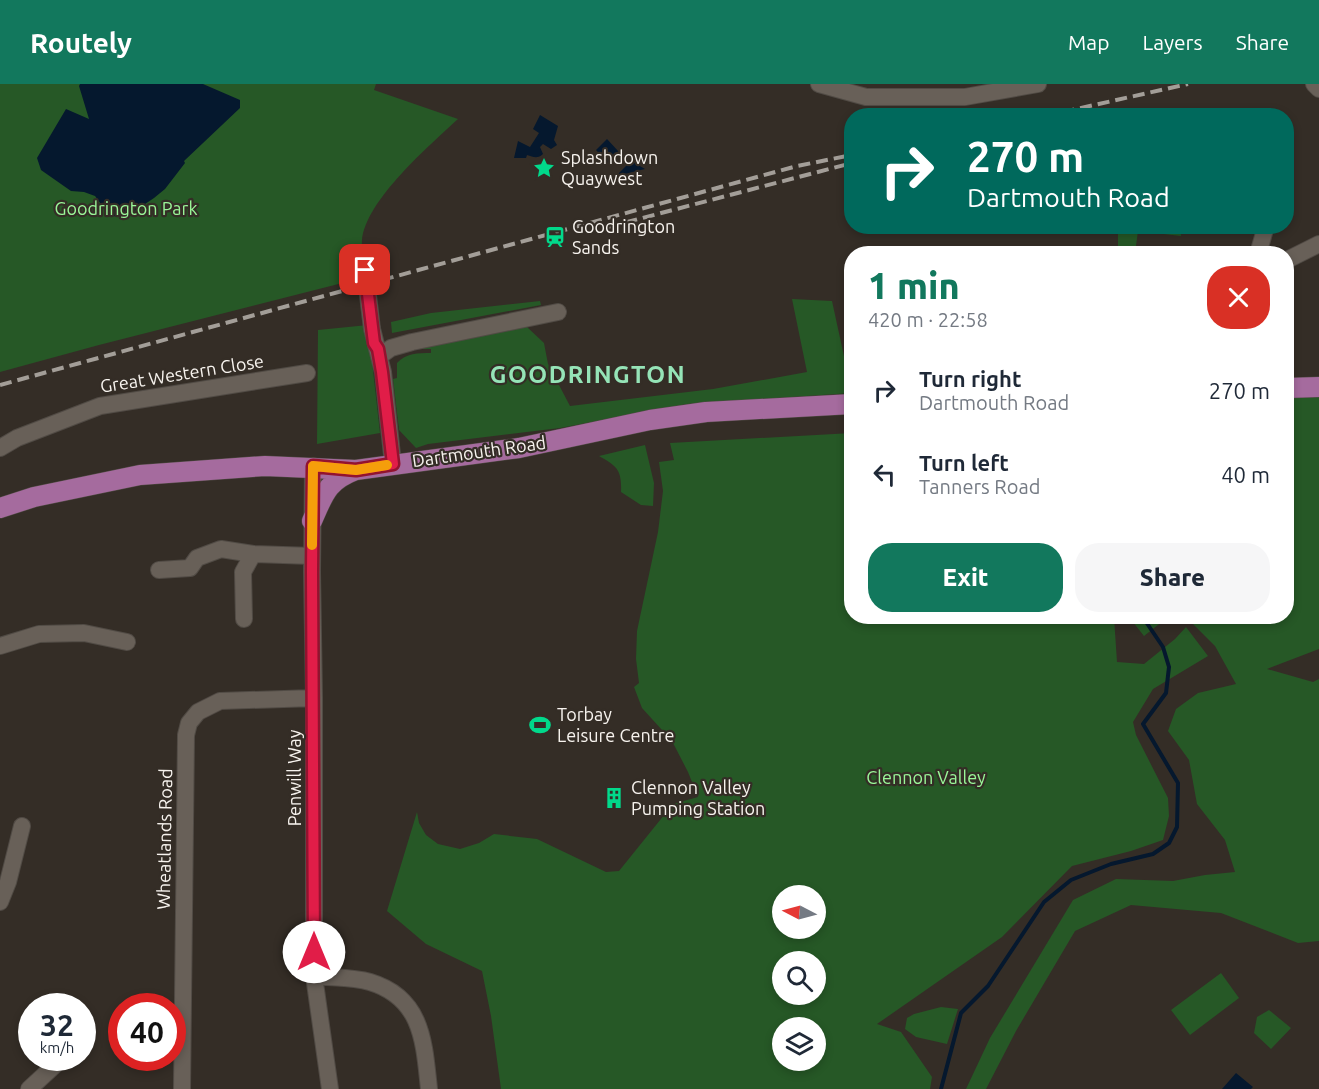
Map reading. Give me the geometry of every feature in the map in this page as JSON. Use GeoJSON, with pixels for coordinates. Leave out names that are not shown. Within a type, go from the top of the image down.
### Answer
{"type":"FeatureCollection","features":[{"type":"Feature","properties":{"kind":"main road"},"geometry":{"type":"LineString","coordinates":[[1294,388],[1319,387]]}},
{"type":"Feature","properties":{"kind":"main road","name":"Dartmouth Road"},"geometry":{"type":"LineString","coordinates":[[0,508],[34,497],[140,475],[265,466],[313,466],[356,470],[519,448],[650,420],[706,412],[844,404]]}},
{"type":"Feature","properties":{"kind":"main road"},"geometry":{"type":"LineString","coordinates":[[312,521],[324,494],[339,477],[356,470]]}},
{"type":"Feature","properties":{"kind":"street"},"geometry":{"type":"LineString","coordinates":[[819,84],[866,97],[965,97],[1038,84]]}},
{"type":"Feature","properties":{"kind":"street"},"geometry":{"type":"LineString","coordinates":[[1314,84],[1319,89]]}},
{"type":"Feature","properties":{"kind":"street"},"geometry":{"type":"LineString","coordinates":[[1294,256],[1319,244]]}},
{"type":"Feature","properties":{"kind":"street"},"geometry":{"type":"LineString","coordinates":[[365,270],[372,329],[380,357],[393,464]]}},
{"type":"Feature","properties":{"kind":"street"},"geometry":{"type":"LineString","coordinates":[[380,357],[391,348],[412,342],[558,312]]}},
{"type":"Feature","properties":{"kind":"street","name":"Great Western Close"},"geometry":{"type":"LineString","coordinates":[[0,448],[17,438],[100,406],[306,373]]}},
{"type":"Feature","properties":{"kind":"street","name":"Penwill Way"},"geometry":{"type":"LineString","coordinates":[[313,466],[314,976],[330,1089]]}},
{"type":"Feature","properties":{"kind":"street"},"geometry":{"type":"LineString","coordinates":[[159,570],[190,568],[197,558],[221,549],[253,554],[312,556]]}},
{"type":"Feature","properties":{"kind":"street"},"geometry":{"type":"LineString","coordinates":[[244,619],[243,572],[253,554]]}},
{"type":"Feature","properties":{"kind":"street"},"geometry":{"type":"LineString","coordinates":[[0,646],[39,634],[84,633],[127,642]]}},
{"type":"Feature","properties":{"kind":"street","name":"Wheatlands Road"},"geometry":{"type":"LineString","coordinates":[[182,1089],[186,735],[189,723],[198,712],[220,701],[314,698]]}},
{"type":"Feature","properties":{"kind":"street"},"geometry":{"type":"LineString","coordinates":[[0,902],[8,882],[22,826]]}},
{"type":"Feature","properties":{"kind":"street"},"geometry":{"type":"LineString","coordinates":[[314,976],[369,981],[387,988],[404,1002],[419,1023],[425,1050],[429,1089]]}},
{"type":"Feature","properties":{"kind":"street"},"geometry":{"type":"LineString","coordinates":[[29,1089],[48,1071]]}},
{"type":"Feature","properties":{"kind":"green space","name":"Goodrington Park"},"geometry":{"type":"Polygon","coordinates":[[[0,84],[376,84],[374,90],[458,119],[386,191],[375,208],[366,224],[362,240],[366,277],[0,372],[0,84]]]}},
{"type":"Feature","properties":{"kind":"green space"},"geometry":{"type":"Polygon","coordinates":[[[1118,234],[1138,234],[1136,246],[1118,246],[1118,234]]]}},
{"type":"Feature","properties":{"kind":"green space"},"geometry":{"type":"Polygon","coordinates":[[[792,299],[832,301],[844,356],[844,394],[687,404],[560,428],[428,444],[416,448],[399,430],[393,379],[397,378],[397,363],[404,357],[431,353],[431,349],[419,349],[422,346],[527,327],[544,343],[548,364],[570,406],[713,389],[807,372],[792,299]]]}},
{"type":"Feature","properties":{"kind":"green space"},"geometry":{"type":"Polygon","coordinates":[[[540,301],[541,305],[392,333],[391,322],[431,313],[540,301]]]}},
{"type":"Feature","properties":{"kind":"green space"},"geometry":{"type":"Polygon","coordinates":[[[368,325],[380,433],[317,444],[318,330],[368,325]]]}},
{"type":"Feature","properties":{"kind":"green space"},"geometry":{"type":"Polygon","coordinates":[[[1319,396],[1319,649],[1267,669],[1313,682],[1319,679],[1319,941],[1298,943],[1221,913],[1131,905],[1075,931],[1016,1031],[986,1089],[966,1089],[990,1038],[1073,900],[1116,879],[1173,881],[1235,872],[1225,840],[1197,804],[1189,760],[1168,731],[1176,709],[1198,693],[1236,684],[1215,646],[1193,624],[1294,624],[1294,398],[1319,396]]]}},
{"type":"Feature","properties":{"kind":"green space","name":"Clennon Valley"},"geometry":{"type":"Polygon","coordinates":[[[844,433],[844,624],[1114,624],[1117,662],[1144,664],[1186,627],[1208,656],[1153,689],[1133,722],[1136,735],[1168,798],[1169,816],[1163,840],[1072,866],[1002,937],[877,1024],[901,1032],[932,1077],[930,1089],[501,1089],[482,971],[426,944],[387,911],[417,812],[419,823],[426,835],[438,844],[460,849],[479,843],[494,834],[537,839],[606,872],[619,871],[673,804],[698,797],[672,741],[642,708],[634,687],[639,683],[636,659],[637,631],[658,532],[663,491],[659,462],[674,460],[670,443],[844,433]]]}},
{"type":"Feature","properties":{"kind":"green space"},"geometry":{"type":"Polygon","coordinates":[[[645,445],[654,483],[653,506],[641,505],[621,492],[621,478],[617,470],[599,456],[645,445]]]}},
{"type":"Feature","properties":{"kind":"green space"},"geometry":{"type":"Polygon","coordinates":[[[1135,624],[1159,624],[1144,636],[1135,624]]]}},
{"type":"Feature","properties":{"kind":"green space"},"geometry":{"type":"Polygon","coordinates":[[[1221,973],[1239,998],[1190,1035],[1171,1010],[1221,973]]]}},
{"type":"Feature","properties":{"kind":"green space"},"geometry":{"type":"Polygon","coordinates":[[[941,1007],[958,1009],[947,1044],[916,1037],[905,1029],[907,1018],[941,1007]]]}},
{"type":"Feature","properties":{"kind":"green space"},"geometry":{"type":"Polygon","coordinates":[[[1269,1010],[1291,1028],[1271,1049],[1254,1033],[1257,1017],[1269,1010]]]}},
{"type":"Feature","properties":{"kind":"water"},"geometry":{"type":"Polygon","coordinates":[[[80,84],[203,84],[240,100],[240,108],[184,161],[185,163],[165,189],[133,212],[118,217],[109,215],[95,196],[71,191],[41,170],[37,158],[66,109],[89,119],[80,84]]]}},
{"type":"Feature","properties":{"kind":"water"},"geometry":{"type":"Polygon","coordinates":[[[540,115],[558,126],[554,140],[557,145],[551,149],[543,144],[540,147],[543,154],[539,157],[527,155],[526,158],[514,158],[518,141],[530,147],[539,133],[533,129],[540,115]]]}},
{"type":"Feature","properties":{"kind":"water"},"geometry":{"type":"Polygon","coordinates":[[[607,139],[619,152],[608,163],[596,150],[607,139]]]}},
{"type":"Feature","properties":{"kind":"water"},"geometry":{"type":"Polygon","coordinates":[[[631,161],[645,169],[616,176],[631,161]]]}},
{"type":"Feature","properties":{"kind":"water"},"geometry":{"type":"Polygon","coordinates":[[[1236,1073],[1253,1087],[1251,1089],[1222,1089],[1236,1073]]]}},
{"type":"Feature","properties":{"kind":"waterway"},"geometry":{"type":"LineString","coordinates":[[941,1089],[961,1013],[988,986],[1044,902],[1071,880],[1111,864],[1153,854],[1169,843],[1177,827],[1178,783],[1143,724],[1166,693],[1169,667],[1163,647],[1147,624]]}},
{"type":"Feature","properties":{"kind":"railway"},"geometry":{"type":"LineString","coordinates":[[1081,108],[1188,84]]}},
{"type":"Feature","properties":{"kind":"railway"},"geometry":{"type":"LineString","coordinates":[[0,385],[797,166],[844,157]]}},
{"type":"Feature","properties":{"kind":"railway"},"geometry":{"type":"LineString","coordinates":[[608,227],[844,165]]}},
{"type":"Feature","properties":{"kind":"slow traffic"},"geometry":{"type":"LineString","coordinates":[[312,545],[313,466],[356,470],[387,465]]}},
{"type":"Feature","properties":{"kind":"place","name":"Splashdown Quaywest"},"geometry":{"type":"Point","coordinates":[544,168]}},
{"type":"Feature","properties":{"kind":"place","name":"Goodrington Sands"},"geometry":{"type":"Point","coordinates":[555,237]}},
{"type":"Feature","properties":{"kind":"place","name":"Torbay Leisure Centre"},"geometry":{"type":"Point","coordinates":[540,725]}},
{"type":"Feature","properties":{"kind":"place","name":"Clennon Valley Pumping Station"},"geometry":{"type":"Point","coordinates":[614,798]}},
{"type":"Feature","properties":{"kind":"district","name":"GOODRINGTON"},"geometry":{"type":"Point","coordinates":[588,375]}},
{"type":"Feature","properties":{"kind":"route"},"geometry":{"type":"LineString","coordinates":[[314,952],[313,466],[356,470],[393,464],[382,372],[378,349],[374,343],[365,270]]}}]}
